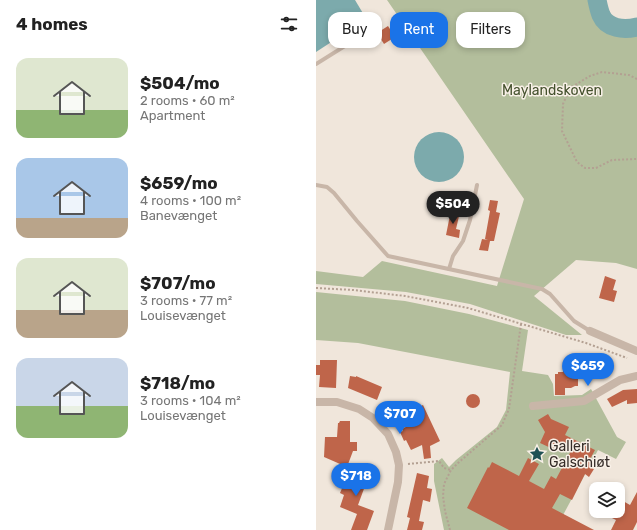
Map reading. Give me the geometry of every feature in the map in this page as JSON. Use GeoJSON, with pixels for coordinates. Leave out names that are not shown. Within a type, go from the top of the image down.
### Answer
{"type":"FeatureCollection","features":[{"type":"Feature","properties":{"kind":"street"},"geometry":{"type":"LineString","coordinates":[[590,331],[637,351]]}},
{"type":"Feature","properties":{"kind":"street"},"geometry":{"type":"LineString","coordinates":[[533,406],[584,401],[620,380],[637,376]]}},
{"type":"Feature","properties":{"kind":"street"},"geometry":{"type":"LineString","coordinates":[[316,402],[337,402],[359,409],[373,418],[388,434],[396,452],[399,465],[398,482],[388,530]]}},
{"type":"Feature","properties":{"kind":"lane"},"geometry":{"type":"LineString","coordinates":[[316,64],[342,48]]}},
{"type":"Feature","properties":{"kind":"lane"},"geometry":{"type":"LineString","coordinates":[[316,185],[334,192],[388,256],[542,289],[546,291],[574,322],[590,331]]}},
{"type":"Feature","properties":{"kind":"lane"},"geometry":{"type":"LineString","coordinates":[[449,269],[453,256],[463,241],[470,220],[477,185]]}},
{"type":"Feature","properties":{"kind":"path"},"geometry":{"type":"LineString","coordinates":[[637,79],[629,75],[602,72],[590,76],[570,88],[563,104],[562,131],[577,162],[585,168],[596,168],[612,160],[637,159]]}},
{"type":"Feature","properties":{"kind":"path"},"geometry":{"type":"LineString","coordinates":[[316,288],[353,290],[405,296],[468,308],[586,343],[630,359]]}},
{"type":"Feature","properties":{"kind":"path"},"geometry":{"type":"LineString","coordinates":[[450,530],[443,496],[444,484],[451,470],[502,425],[509,409],[520,324]]}},
{"type":"Feature","properties":{"kind":"path"},"geometry":{"type":"LineString","coordinates":[[399,465],[439,461],[444,468],[451,470]]}},
{"type":"Feature","properties":{"kind":"green space","name":"Maylandskoven"},"geometry":{"type":"Polygon","coordinates":[[[387,0],[597,0],[601,15],[607,23],[621,28],[637,27],[637,269],[616,263],[576,260],[534,296],[582,335],[566,335],[470,304],[406,292],[316,284],[316,271],[363,277],[382,261],[497,286],[524,199],[420,48],[448,48],[448,12],[395,12],[387,0]]]}},
{"type":"Feature","properties":{"kind":"green space"},"geometry":{"type":"Polygon","coordinates":[[[316,292],[405,301],[469,314],[528,330],[522,371],[548,375],[553,384],[554,396],[582,395],[591,389],[617,437],[626,442],[616,459],[598,450],[555,530],[444,530],[434,481],[434,464],[442,458],[449,467],[497,427],[506,410],[510,372],[358,343],[316,340],[316,292]]]}},
{"type":"Feature","properties":{"kind":"water"},"geometry":{"type":"Polygon","coordinates":[[[316,0],[355,0],[362,12],[328,12],[328,44],[316,52],[316,0]]]}},
{"type":"Feature","properties":{"kind":"water"},"geometry":{"type":"Polygon","coordinates":[[[439,132],[448,134],[459,143],[464,157],[462,166],[453,177],[439,182],[430,180],[419,171],[414,157],[416,148],[425,137],[439,132]]]}},
{"type":"Feature","properties":{"kind":"building"},"geometry":{"type":"Polygon","coordinates":[[[388,26],[390,29],[390,40],[384,44],[382,41],[382,30],[388,26]]]}},
{"type":"Feature","properties":{"kind":"building"},"geometry":{"type":"Polygon","coordinates":[[[490,200],[498,201],[496,212],[500,213],[494,241],[490,241],[488,251],[479,250],[482,239],[488,240],[485,239],[490,211],[488,210],[490,200]]]}},
{"type":"Feature","properties":{"kind":"building"},"geometry":{"type":"Polygon","coordinates":[[[451,210],[460,212],[456,229],[460,230],[459,238],[446,235],[451,210]]]}},
{"type":"Feature","properties":{"kind":"building"},"geometry":{"type":"Polygon","coordinates":[[[605,276],[616,280],[613,290],[617,291],[614,302],[599,298],[605,276]]]}},
{"type":"Feature","properties":{"kind":"building"},"geometry":{"type":"Polygon","coordinates":[[[600,359],[607,371],[596,377],[595,374],[592,376],[589,372],[578,378],[578,386],[565,388],[565,395],[555,395],[555,374],[558,374],[558,372],[563,372],[563,367],[577,367],[584,362],[587,367],[600,359]]]}},
{"type":"Feature","properties":{"kind":"building"},"geometry":{"type":"Polygon","coordinates":[[[320,360],[337,360],[336,388],[319,387],[320,375],[316,375],[316,365],[320,365],[320,360]]]}},
{"type":"Feature","properties":{"kind":"building"},"geometry":{"type":"Polygon","coordinates":[[[350,376],[356,376],[382,387],[377,400],[348,388],[350,376]]]}},
{"type":"Feature","properties":{"kind":"building"},"geometry":{"type":"Polygon","coordinates":[[[637,389],[637,403],[627,404],[627,400],[612,407],[607,399],[623,390],[637,389]]]}},
{"type":"Feature","properties":{"kind":"building"},"geometry":{"type":"Polygon","coordinates":[[[473,394],[478,396],[480,401],[478,406],[473,408],[468,406],[466,401],[468,396],[473,394]]]}},
{"type":"Feature","properties":{"kind":"building"},"geometry":{"type":"Polygon","coordinates":[[[423,405],[440,441],[430,446],[431,458],[424,459],[422,445],[411,450],[406,440],[404,441],[400,432],[403,431],[402,429],[414,423],[409,412],[423,405]]]}},
{"type":"Feature","properties":{"kind":"building"},"geometry":{"type":"Polygon","coordinates":[[[548,414],[551,419],[569,427],[565,435],[595,450],[589,461],[591,462],[589,467],[594,469],[589,477],[585,474],[572,500],[560,494],[552,508],[594,530],[509,530],[467,508],[492,462],[519,476],[528,458],[539,464],[529,481],[544,489],[551,476],[556,479],[571,451],[556,444],[553,449],[540,443],[545,432],[538,420],[548,414]]]}},
{"type":"Feature","properties":{"kind":"building"},"geometry":{"type":"Polygon","coordinates":[[[340,421],[350,421],[350,442],[357,442],[357,451],[353,451],[347,467],[324,457],[325,437],[337,437],[338,423],[340,421]]]}},
{"type":"Feature","properties":{"kind":"building"},"geometry":{"type":"Polygon","coordinates":[[[348,465],[371,474],[358,505],[374,511],[367,530],[351,530],[357,514],[340,507],[344,495],[340,493],[346,479],[343,478],[348,465]]]}},
{"type":"Feature","properties":{"kind":"building"},"geometry":{"type":"Polygon","coordinates":[[[417,473],[429,476],[427,488],[432,489],[430,502],[423,500],[419,521],[424,522],[422,530],[407,530],[410,518],[407,517],[417,473]]]}},
{"type":"Feature","properties":{"kind":"building"},"geometry":{"type":"Polygon","coordinates":[[[637,492],[637,522],[633,530],[611,530],[616,520],[612,518],[625,518],[625,502],[630,505],[637,492]]]}},
{"type":"Feature","properties":{"kind":"waterway"},"geometry":{"type":"LineString","coordinates":[[597,0],[601,15],[607,23],[621,28],[637,27]]}},
{"type":"Feature","properties":{"kind":"place","name":"Galleri Galschiøt"},"geometry":{"type":"Point","coordinates":[537,454]}}]}
